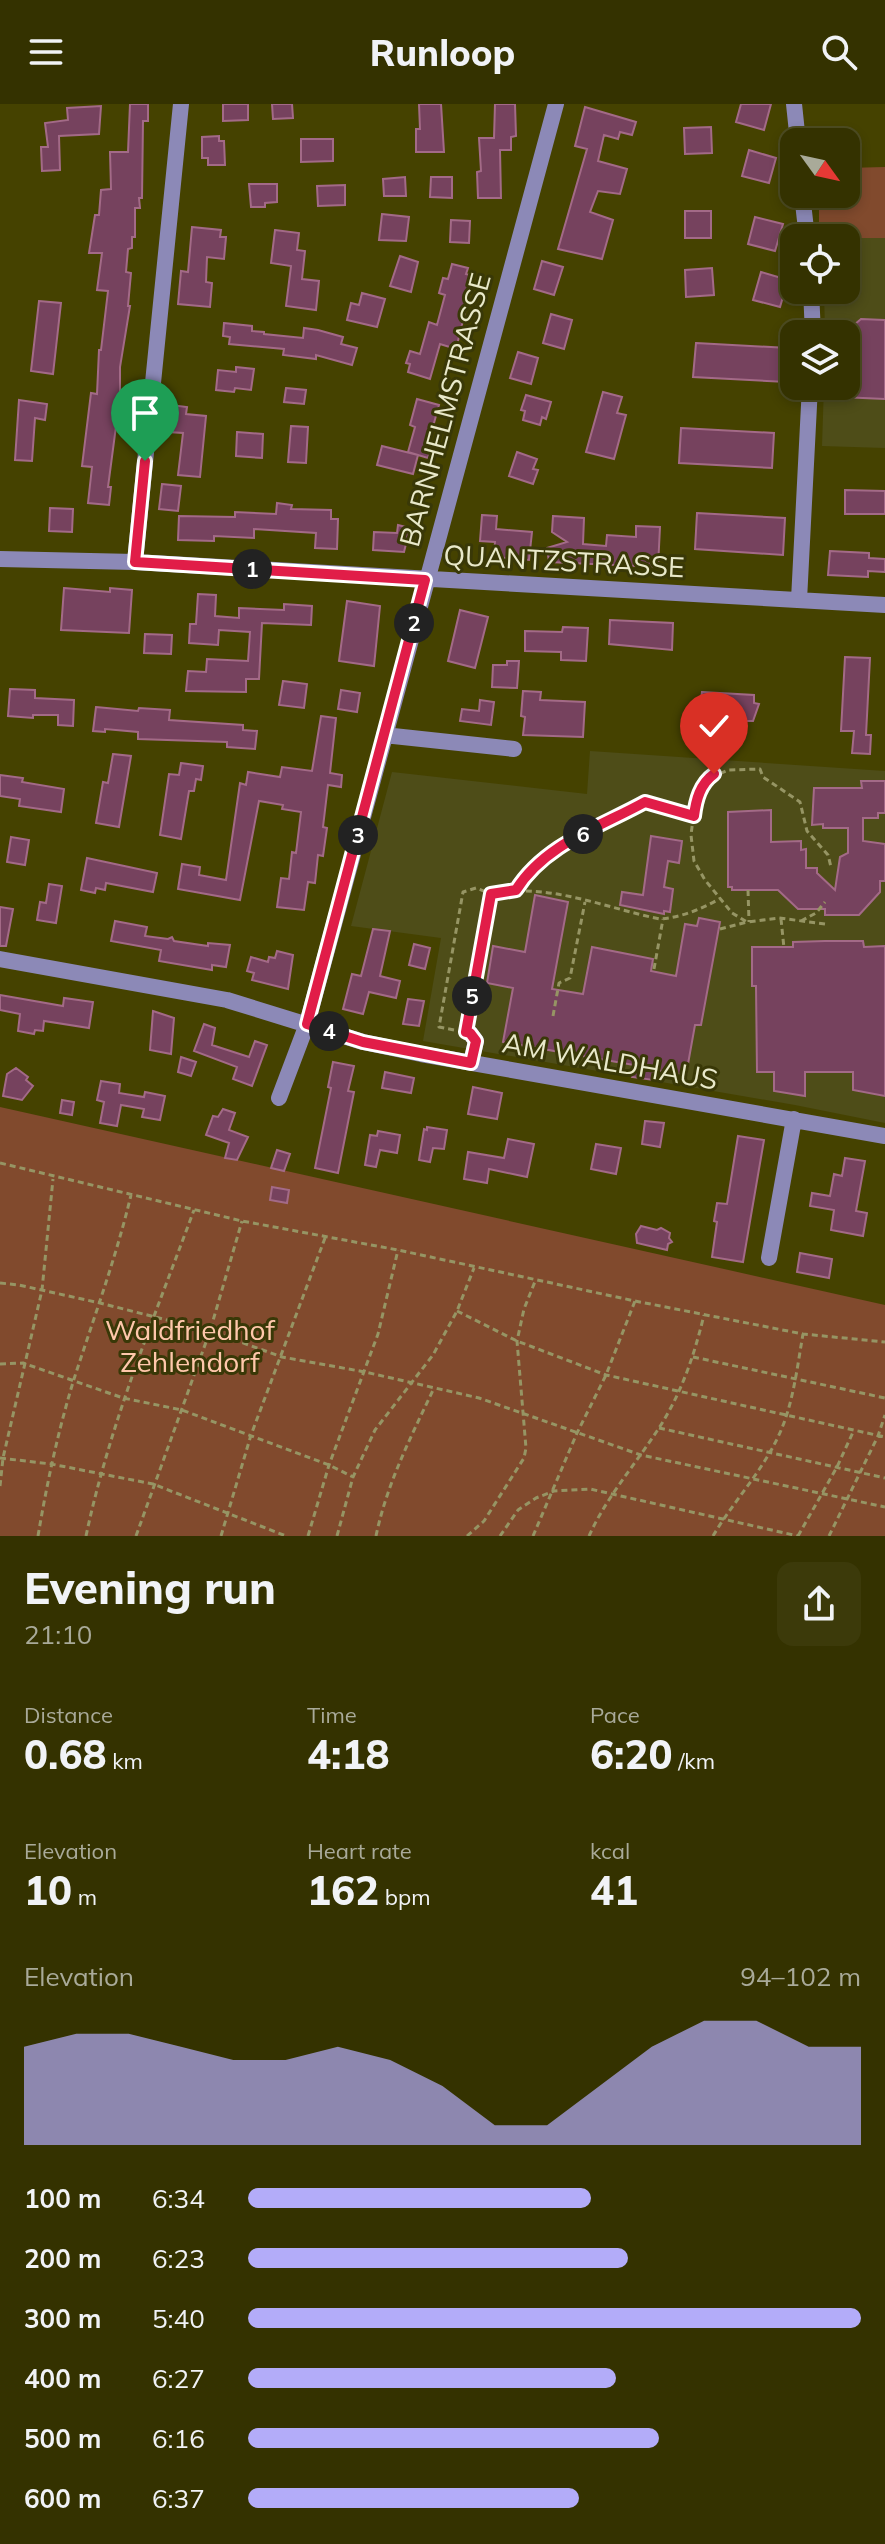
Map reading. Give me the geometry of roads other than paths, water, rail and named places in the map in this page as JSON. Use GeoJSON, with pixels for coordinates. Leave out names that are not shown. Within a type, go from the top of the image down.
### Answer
{"type":"FeatureCollection","features":[{"type":"Feature","properties":{"kind":"street"},"geometry":{"type":"LineString","coordinates":[[135,562],[181,104]]}},
{"type":"Feature","properties":{"kind":"street","name":"BARNHELMSTRASSE"},"geometry":{"type":"LineString","coordinates":[[279,1098],[307,1024],[556,104]]}},
{"type":"Feature","properties":{"kind":"street"},"geometry":{"type":"LineString","coordinates":[[794,104],[797,128]]}},
{"type":"Feature","properties":{"kind":"street"},"geometry":{"type":"LineString","coordinates":[[799,600],[809,400]]}},
{"type":"Feature","properties":{"kind":"street","name":"QUANTZSTRASSE"},"geometry":{"type":"LineString","coordinates":[[0,559],[135,562],[885,605]]}},
{"type":"Feature","properties":{"kind":"street"},"geometry":{"type":"LineString","coordinates":[[384,735],[514,749]]}},
{"type":"Feature","properties":{"kind":"street","name":"AM WALDHAUS"},"geometry":{"type":"LineString","coordinates":[[0,959],[227,1000],[363,1042],[885,1136]]}},
{"type":"Feature","properties":{"kind":"street"},"geometry":{"type":"LineString","coordinates":[[468,1032],[476,1041],[471,1063]]}},
{"type":"Feature","properties":{"kind":"street"},"geometry":{"type":"LineString","coordinates":[[769,1258],[794,1119]]}},
{"type":"Feature","properties":{"kind":"park label","name":"Waldfriedhof Zehlendorf"},"geometry":{"type":"Point","coordinates":[190,1346]}}]}
